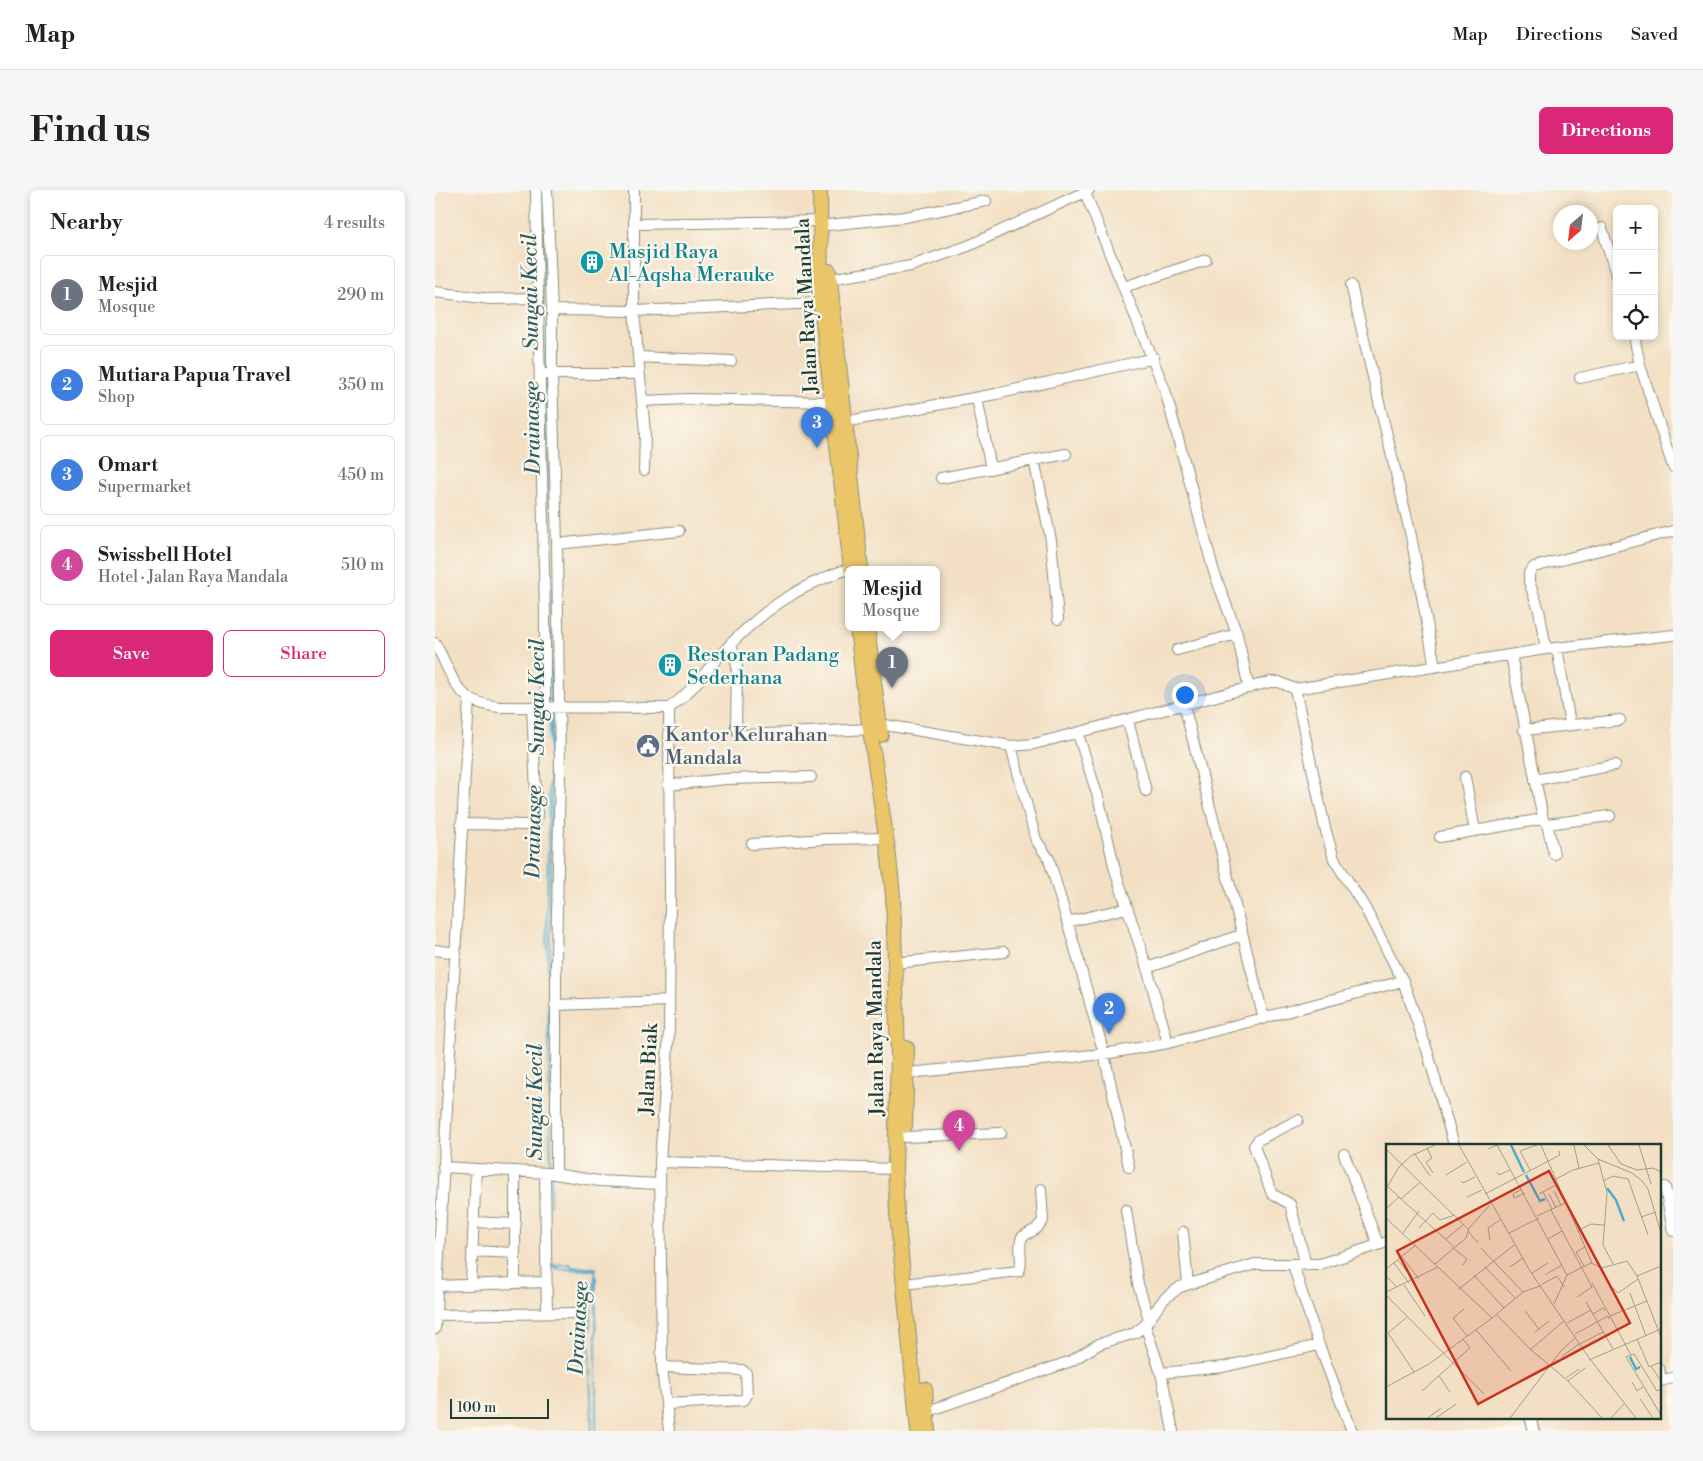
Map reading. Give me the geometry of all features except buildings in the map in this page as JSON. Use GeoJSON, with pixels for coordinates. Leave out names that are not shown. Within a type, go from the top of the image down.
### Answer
{"type":"FeatureCollection","features":[{"type":"Feature","properties":{"kind":"highway","name":"Jalan Raya Mandala"},"geometry":{"type":"LineString","coordinates":[[820,190],[829,279],[835,386],[831,402],[854,566]]}},
{"type":"Feature","properties":{"kind":"highway","name":"Jalan Raya Mandala"},"geometry":{"type":"LineString","coordinates":[[828,190],[824,223],[821,303],[835,386],[844,422],[854,566]]}},
{"type":"Feature","properties":{"kind":"highway","name":"Jalan Raya Mandala"},"geometry":{"type":"LineString","coordinates":[[858,631],[898,853],[900,963],[895,1169],[897,1214],[928,1411],[928,1431]]}},
{"type":"Feature","properties":{"kind":"highway","name":"Jalan Raya Mandala"},"geometry":{"type":"LineString","coordinates":[[867,631],[875,726],[900,963],[908,1073],[905,1138],[919,1431]]}},
{"type":"Feature","properties":{"kind":"street"},"geometry":{"type":"LineString","coordinates":[[536,190],[538,298],[546,374],[557,544],[553,708],[555,1006],[545,1282],[547,1313]]}},
{"type":"Feature","properties":{"kind":"street"},"geometry":{"type":"LineString","coordinates":[[547,190],[552,310],[546,374],[545,613],[553,708]]}},
{"type":"Feature","properties":{"kind":"street"},"geometry":{"type":"LineString","coordinates":[[634,190],[634,311],[645,433],[644,470]]}},
{"type":"Feature","properties":{"kind":"street"},"geometry":{"type":"LineString","coordinates":[[829,279],[911,266],[968,246],[1086,191],[1154,358],[1165,390],[1214,572],[1237,634],[1249,688]]}},
{"type":"Feature","properties":{"kind":"street"},"geometry":{"type":"LineString","coordinates":[[634,224],[824,223],[905,217],[986,201]]}},
{"type":"Feature","properties":{"kind":"street"},"geometry":{"type":"LineString","coordinates":[[1602,228],[1613,265]]}},
{"type":"Feature","properties":{"kind":"street"},"geometry":{"type":"LineString","coordinates":[[1124,287],[1206,260]]}},
{"type":"Feature","properties":{"kind":"street"},"geometry":{"type":"LineString","coordinates":[[1351,285],[1411,536],[1435,667]]}},
{"type":"Feature","properties":{"kind":"street"},"geometry":{"type":"LineString","coordinates":[[435,292],[490,299],[538,298]]}},
{"type":"Feature","properties":{"kind":"street"},"geometry":{"type":"LineString","coordinates":[[552,310],[634,311],[821,303]]}},
{"type":"Feature","properties":{"kind":"street"},"geometry":{"type":"LineString","coordinates":[[1635,340],[1640,365],[1673,467]]}},
{"type":"Feature","properties":{"kind":"street"},"geometry":{"type":"LineString","coordinates":[[638,357],[731,361]]}},
{"type":"Feature","properties":{"kind":"street"},"geometry":{"type":"LineString","coordinates":[[844,422],[977,398],[1154,358]]}},
{"type":"Feature","properties":{"kind":"street"},"geometry":{"type":"LineString","coordinates":[[1581,378],[1640,365]]}},
{"type":"Feature","properties":{"kind":"street"},"geometry":{"type":"LineString","coordinates":[[546,374],[639,374]]}},
{"type":"Feature","properties":{"kind":"street"},"geometry":{"type":"LineString","coordinates":[[977,398],[991,469]]}},
{"type":"Feature","properties":{"kind":"street"},"geometry":{"type":"LineString","coordinates":[[642,401],[688,399],[831,402]]}},
{"type":"Feature","properties":{"kind":"street"},"geometry":{"type":"LineString","coordinates":[[941,478],[1066,454]]}},
{"type":"Feature","properties":{"kind":"street"},"geometry":{"type":"LineString","coordinates":[[1034,460],[1051,540],[1058,619]]}},
{"type":"Feature","properties":{"kind":"street"},"geometry":{"type":"LineString","coordinates":[[557,544],[679,531]]}},
{"type":"Feature","properties":{"kind":"street"},"geometry":{"type":"LineString","coordinates":[[1570,724],[1551,648],[1529,582],[1529,574],[1534,567],[1673,531]]}},
{"type":"Feature","properties":{"kind":"street"},"geometry":{"type":"LineString","coordinates":[[435,643],[460,692],[469,699],[494,706],[669,708],[731,643],[789,594],[807,584],[845,572]]}},
{"type":"Feature","properties":{"kind":"street"},"geometry":{"type":"LineString","coordinates":[[1177,650],[1237,634]]}},
{"type":"Feature","properties":{"kind":"street"},"geometry":{"type":"LineString","coordinates":[[731,643],[737,666],[736,728],[738,733],[744,735],[875,726],[1011,746],[1034,744],[1078,734],[1275,682],[1295,689],[1551,648],[1673,635]]}},
{"type":"Feature","properties":{"kind":"street"},"geometry":{"type":"LineString","coordinates":[[1511,655],[1524,730],[1554,854]]}},
{"type":"Feature","properties":{"kind":"street"},"geometry":{"type":"LineString","coordinates":[[1295,689],[1313,777],[1334,858],[1365,908],[1403,981],[1427,1050],[1454,1144]]}},
{"type":"Feature","properties":{"kind":"street"},"geometry":{"type":"LineString","coordinates":[[435,1328],[469,699]]}},
{"type":"Feature","properties":{"kind":"street"},"geometry":{"type":"LineString","coordinates":[[1184,706],[1241,935],[1264,1018]]}},
{"type":"Feature","properties":{"kind":"street"},"geometry":{"type":"LineString","coordinates":[[461,824],[529,825],[536,822],[531,707]]}},
{"type":"Feature","properties":{"kind":"street","name":"Jalan Biak"},"geometry":{"type":"LineString","coordinates":[[669,708],[671,896],[669,1001],[660,1162],[661,1367],[669,1431]]}},
{"type":"Feature","properties":{"kind":"street"},"geometry":{"type":"LineString","coordinates":[[1524,730],[1620,720]]}},
{"type":"Feature","properties":{"kind":"street"},"geometry":{"type":"LineString","coordinates":[[1128,721],[1147,791]]}},
{"type":"Feature","properties":{"kind":"street"},"geometry":{"type":"LineString","coordinates":[[1078,734],[1099,800],[1115,870],[1169,1043]]}},
{"type":"Feature","properties":{"kind":"street"},"geometry":{"type":"LineString","coordinates":[[1011,746],[1036,840],[1049,858],[1104,1054],[1129,1167]]}},
{"type":"Feature","properties":{"kind":"street"},"geometry":{"type":"LineString","coordinates":[[1535,780],[1615,765]]}},
{"type":"Feature","properties":{"kind":"street"},"geometry":{"type":"LineString","coordinates":[[669,785],[726,779],[811,777]]}},
{"type":"Feature","properties":{"kind":"street"},"geometry":{"type":"LineString","coordinates":[[1465,777],[1475,830]]}},
{"type":"Feature","properties":{"kind":"street"},"geometry":{"type":"LineString","coordinates":[[1440,837],[1475,830],[1545,821],[1610,816]]}},
{"type":"Feature","properties":{"kind":"street"},"geometry":{"type":"LineString","coordinates":[[752,844],[825,839],[887,838]]}},
{"type":"Feature","properties":{"kind":"street"},"geometry":{"type":"LineString","coordinates":[[1067,922],[1127,908]]}},
{"type":"Feature","properties":{"kind":"street"},"geometry":{"type":"LineString","coordinates":[[1147,968],[1241,935]]}},
{"type":"Feature","properties":{"kind":"street"},"geometry":{"type":"LineString","coordinates":[[435,950],[456,953]]}},
{"type":"Feature","properties":{"kind":"street"},"geometry":{"type":"LineString","coordinates":[[900,963],[1004,952]]}},
{"type":"Feature","properties":{"kind":"street"},"geometry":{"type":"LineString","coordinates":[[908,1073],[1104,1054],[1169,1043],[1403,981]]}},
{"type":"Feature","properties":{"kind":"street"},"geometry":{"type":"LineString","coordinates":[[555,1006],[669,1001]]}},
{"type":"Feature","properties":{"kind":"street"},"geometry":{"type":"LineString","coordinates":[[1298,1120],[1258,1140],[1254,1146],[1272,1194],[1290,1204],[1306,1265]]}},
{"type":"Feature","properties":{"kind":"street"},"geometry":{"type":"LineString","coordinates":[[905,1138],[1001,1133]]}},
{"type":"Feature","properties":{"kind":"street"},"geometry":{"type":"LineString","coordinates":[[928,1411],[1071,1361],[1099,1344],[1135,1333],[1147,1322],[1172,1291],[1188,1284],[1255,1264],[1306,1265],[1333,1261],[1383,1243],[1344,1154]]}},
{"type":"Feature","properties":{"kind":"street"},"geometry":{"type":"LineString","coordinates":[[660,1162],[895,1169]]}},
{"type":"Feature","properties":{"kind":"street"},"geometry":{"type":"LineString","coordinates":[[443,1167],[550,1173],[599,1181],[660,1184]]}},
{"type":"Feature","properties":{"kind":"street"},"geometry":{"type":"LineString","coordinates":[[471,1283],[476,1169]]}},
{"type":"Feature","properties":{"kind":"street"},"geometry":{"type":"LineString","coordinates":[[515,1172],[515,1282]]}},
{"type":"Feature","properties":{"kind":"street"},"geometry":{"type":"LineString","coordinates":[[1666,1187],[1673,1231]]}},
{"type":"Feature","properties":{"kind":"street"},"geometry":{"type":"LineString","coordinates":[[911,1283],[1019,1271],[1022,1237],[1036,1229],[1043,1221],[1041,1189]]}},
{"type":"Feature","properties":{"kind":"street"},"geometry":{"type":"LineString","coordinates":[[1126,1210],[1138,1284],[1161,1373],[1173,1431]]}},
{"type":"Feature","properties":{"kind":"street"},"geometry":{"type":"LineString","coordinates":[[474,1222],[516,1224]]}},
{"type":"Feature","properties":{"kind":"street"},"geometry":{"type":"LineString","coordinates":[[1183,1232],[1188,1284]]}},
{"type":"Feature","properties":{"kind":"street"},"geometry":{"type":"LineString","coordinates":[[472,1251],[515,1253]]}},
{"type":"Feature","properties":{"kind":"street"},"geometry":{"type":"LineString","coordinates":[[1293,1265],[1319,1345],[1352,1431]]}},
{"type":"Feature","properties":{"kind":"street"},"geometry":{"type":"LineString","coordinates":[[437,1286],[471,1283],[545,1282]]}},
{"type":"Feature","properties":{"kind":"street"},"geometry":{"type":"LineString","coordinates":[[436,1315],[575,1312]]}},
{"type":"Feature","properties":{"kind":"street"},"geometry":{"type":"LineString","coordinates":[[1161,1373],[1223,1367],[1319,1345]]}},
{"type":"Feature","properties":{"kind":"street"},"geometry":{"type":"LineString","coordinates":[[661,1367],[742,1370],[746,1373],[747,1395],[741,1401],[666,1404]]}},
{"type":"Feature","properties":{"kind":"street"},"geometry":{"type":"LineString","coordinates":[[1530,1418],[1534,1431]]}},
{"type":"Feature","properties":{"kind":"waterway","name":"Sungai Kecil"},"geometry":{"type":"LineString","coordinates":[[542,190],[545,370]]}},
{"type":"Feature","properties":{"kind":"waterway","name":"Sungai Kecil"},"geometry":{"type":"LineString","coordinates":[[545,377],[552,622],[550,702]]}},
{"type":"Feature","properties":{"kind":"waterway","name":"Sungai Kecil"},"geometry":{"type":"LineString","coordinates":[[552,671],[552,704]]}},
{"type":"Feature","properties":{"kind":"waterway","name":"Sungai Kecil"},"geometry":{"type":"LineString","coordinates":[[550,710],[547,919],[551,1170]]}},
{"type":"Feature","properties":{"kind":"waterway","name":"Sungai Kecil"},"geometry":{"type":"LineString","coordinates":[[550,1039],[552,711]]}},
{"type":"Feature","properties":{"kind":"waterway","name":"Sungai Kecil"},"geometry":{"type":"LineString","coordinates":[[550,1205],[551,1177]]}},
{"type":"Feature","properties":{"kind":"waterway","name":"Drainasge"},"geometry":{"type":"LineString","coordinates":[[550,1265],[571,1264],[571,1267],[596,1268],[589,1333],[592,1431]]}},
{"type":"Feature","properties":{"kind":"waterway","name":"Sungai Kecil"},"geometry":{"type":"LineString","coordinates":[[551,1265],[559,1269],[595,1270]]}},
{"type":"Feature","properties":{"kind":"waterway","name":"Sungai Kecil"},"geometry":{"type":"LineString","coordinates":[[596,1276],[596,1431]]}},
{"type":"Feature","properties":{"kind":"place","name":"Masjid Raya Al-Aqsha Merauke"},"geometry":{"type":"Point","coordinates":[592,262]}},
{"type":"Feature","properties":{"kind":"place","name":"Omart"},"geometry":{"type":"Point","coordinates":[817,448]}},
{"type":"Feature","properties":{"kind":"place","name":"Restoran Padang Sederhana"},"geometry":{"type":"Point","coordinates":[670,665]}},
{"type":"Feature","properties":{"kind":"place","name":"Mesjid"},"geometry":{"type":"Point","coordinates":[892,688]}},
{"type":"Feature","properties":{"kind":"place","name":"Kantor Kelurahan Mandala"},"geometry":{"type":"Point","coordinates":[648,746]}},
{"type":"Feature","properties":{"kind":"place","name":"Mutiara Papua Travel"},"geometry":{"type":"Point","coordinates":[1109,1034]}},
{"type":"Feature","properties":{"kind":"place","name":"Swissbell Hotel"},"geometry":{"type":"Point","coordinates":[959,1151]}}]}
